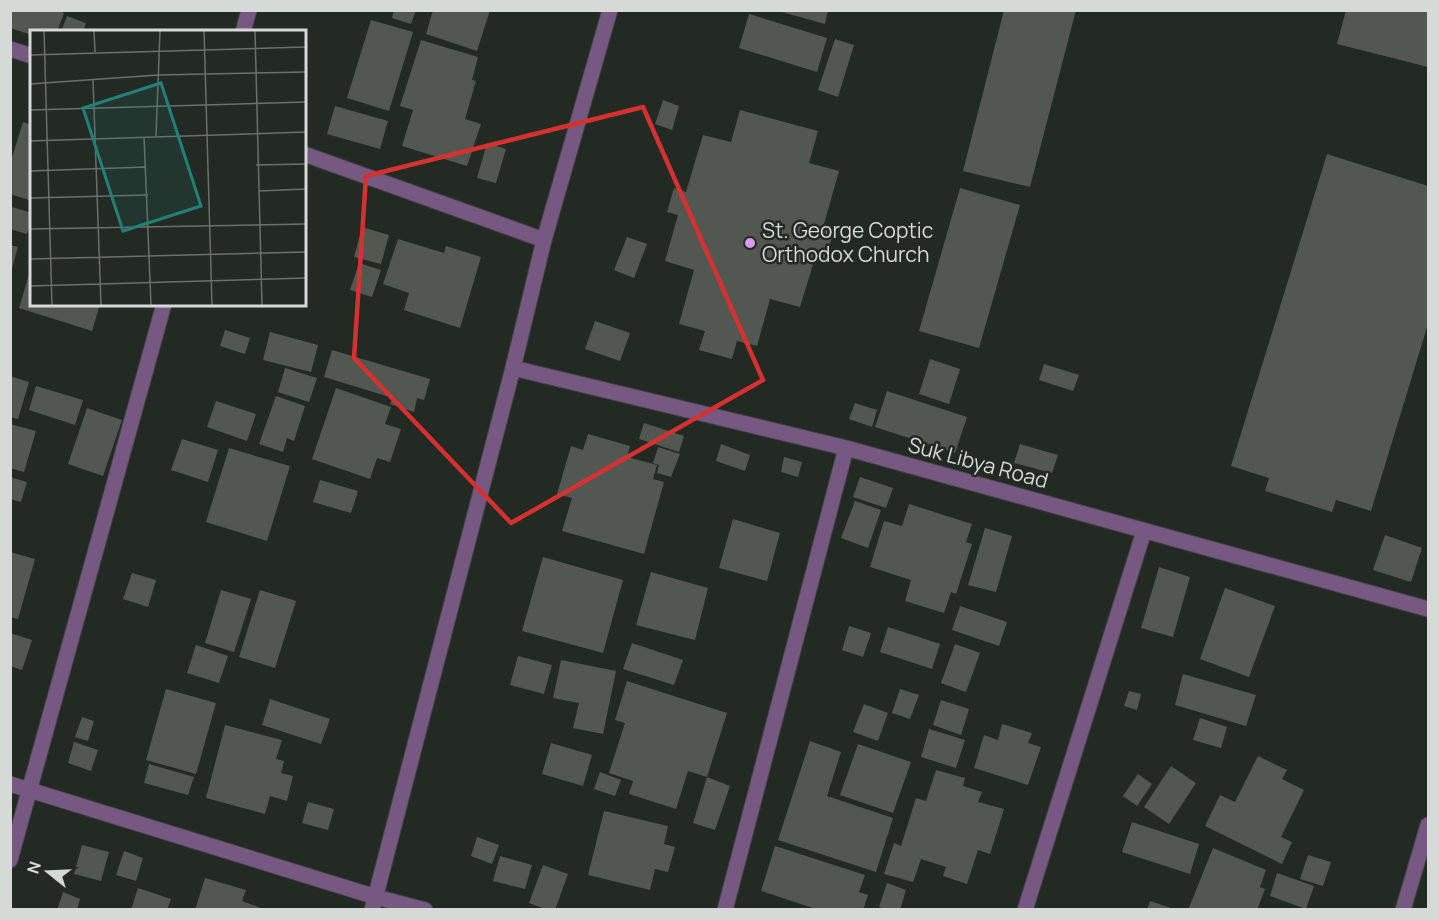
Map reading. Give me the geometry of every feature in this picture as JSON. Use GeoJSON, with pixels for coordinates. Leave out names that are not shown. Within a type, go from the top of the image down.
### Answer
{"type":"FeatureCollection","features":[{"type":"Feature","properties":{"kind":"street"},"geometry":{"type":"LineString","coordinates":[[244,30],[249,10]]}},
{"type":"Feature","properties":{"kind":"street"},"geometry":{"type":"LineString","coordinates":[[374,903],[544,240],[610,10]]}},
{"type":"Feature","properties":{"kind":"street"},"geometry":{"type":"LineString","coordinates":[[10,49],[30,55]]}},
{"type":"Feature","properties":{"kind":"street"},"geometry":{"type":"LineString","coordinates":[[306,155],[544,240]]}},
{"type":"Feature","properties":{"kind":"street"},"geometry":{"type":"LineString","coordinates":[[10,860],[163,306]]}},
{"type":"Feature","properties":{"kind":"street","name":"Suk Libya Road"},"geometry":{"type":"LineString","coordinates":[[513,368],[846,448],[1428,609]]}},
{"type":"Feature","properties":{"kind":"street"},"geometry":{"type":"LineString","coordinates":[[725,909],[846,448]]}},
{"type":"Feature","properties":{"kind":"street"},"geometry":{"type":"LineString","coordinates":[[1025,909],[1144,531]]}},
{"type":"Feature","properties":{"kind":"street"},"geometry":{"type":"LineString","coordinates":[[10,784],[374,903],[426,909]]}},
{"type":"Feature","properties":{"kind":"street"},"geometry":{"type":"LineString","coordinates":[[1403,909],[1428,825]]}},
{"type":"Feature","properties":{"kind":"highlighted area"},"geometry":{"type":"Polygon","coordinates":[[[643,107],[763,380],[511,523],[354,358],[366,176],[643,107]]]}},
{"type":"Feature","properties":{"kind":"building"},"geometry":{"type":"Polygon","coordinates":[[[10,10],[57,10],[64,13],[58,30],[30,30],[30,34],[10,28],[10,10]]]}},
{"type":"Feature","properties":{"kind":"building"},"geometry":{"type":"Polygon","coordinates":[[[394,10],[416,10],[411,24],[392,18],[394,10]]]}},
{"type":"Feature","properties":{"kind":"building"},"geometry":{"type":"Polygon","coordinates":[[[433,10],[490,10],[477,51],[426,34],[433,10]]]}},
{"type":"Feature","properties":{"kind":"building"},"geometry":{"type":"Polygon","coordinates":[[[775,10],[828,10],[825,24],[775,10]]]}},
{"type":"Feature","properties":{"kind":"building"},"geometry":{"type":"Polygon","coordinates":[[[1004,10],[1076,10],[1030,187],[963,171],[1004,10]]]}},
{"type":"Feature","properties":{"kind":"building"},"geometry":{"type":"Polygon","coordinates":[[[1346,10],[1428,10],[1428,67],[1337,44],[1346,10]]]}},
{"type":"Feature","properties":{"kind":"building"},"geometry":{"type":"Polygon","coordinates":[[[749,14],[827,38],[817,72],[739,48],[749,14]]]}},
{"type":"Feature","properties":{"kind":"building"},"geometry":{"type":"Polygon","coordinates":[[[67,16],[86,23],[84,30],[62,30],[67,16]]]}},
{"type":"Feature","properties":{"kind":"building"},"geometry":{"type":"Polygon","coordinates":[[[371,20],[413,32],[389,111],[347,98],[371,20]]]}},
{"type":"Feature","properties":{"kind":"building"},"geometry":{"type":"Polygon","coordinates":[[[835,39],[854,45],[838,97],[818,90],[835,39]]]}},
{"type":"Feature","properties":{"kind":"building"},"geometry":{"type":"Polygon","coordinates":[[[421,40],[478,57],[472,80],[476,81],[465,119],[481,124],[467,166],[402,146],[413,110],[400,106],[421,40]]]}},
{"type":"Feature","properties":{"kind":"building"},"geometry":{"type":"Polygon","coordinates":[[[663,100],[679,106],[672,130],[655,124],[663,100]]]}},
{"type":"Feature","properties":{"kind":"building"},"geometry":{"type":"Polygon","coordinates":[[[335,106],[388,121],[380,149],[327,134],[335,106]]]}},
{"type":"Feature","properties":{"kind":"building","name":"St. George Coptic Orthodox Church"},"geometry":{"type":"Polygon","coordinates":[[[740,110],[818,131],[809,163],[839,171],[824,224],[835,227],[825,261],[815,258],[800,307],[770,299],[757,346],[737,341],[732,359],[699,350],[705,331],[679,324],[694,270],[665,261],[678,215],[667,212],[674,188],[686,192],[703,135],[731,142],[740,110]]]}},
{"type":"Feature","properties":{"kind":"building"},"geometry":{"type":"Polygon","coordinates":[[[23,122],[30,124],[30,200],[10,194],[10,164],[23,122]]]}},
{"type":"Feature","properties":{"kind":"building"},"geometry":{"type":"Polygon","coordinates":[[[487,143],[506,149],[496,183],[477,178],[487,143]]]}},
{"type":"Feature","properties":{"kind":"building"},"geometry":{"type":"Polygon","coordinates":[[[1327,154],[1428,186],[1428,324],[1371,511],[1336,500],[1332,512],[1265,491],[1269,478],[1231,466],[1327,154]]]}},
{"type":"Feature","properties":{"kind":"building"},"geometry":{"type":"Polygon","coordinates":[[[960,188],[1020,205],[979,348],[919,331],[960,188]]]}},
{"type":"Feature","properties":{"kind":"building"},"geometry":{"type":"Polygon","coordinates":[[[12,207],[30,212],[30,227],[27,234],[10,229],[12,207]]]}},
{"type":"Feature","properties":{"kind":"building"},"geometry":{"type":"Polygon","coordinates":[[[362,227],[389,235],[381,264],[354,257],[362,227]]]}},
{"type":"Feature","properties":{"kind":"building"},"geometry":{"type":"Polygon","coordinates":[[[627,237],[647,244],[634,278],[614,270],[627,237]]]}},
{"type":"Feature","properties":{"kind":"building"},"geometry":{"type":"Polygon","coordinates":[[[398,239],[444,253],[446,246],[481,257],[460,328],[404,310],[409,293],[383,284],[398,239]]]}},
{"type":"Feature","properties":{"kind":"building"},"geometry":{"type":"Polygon","coordinates":[[[10,245],[18,247],[11,272],[10,272],[10,245]]]}},
{"type":"Feature","properties":{"kind":"building"},"geometry":{"type":"Polygon","coordinates":[[[359,263],[381,270],[372,297],[350,290],[359,263]]]}},
{"type":"Feature","properties":{"kind":"building"},"geometry":{"type":"Polygon","coordinates":[[[30,271],[30,306],[99,306],[92,331],[19,308],[30,271]]]}},
{"type":"Feature","properties":{"kind":"building"},"geometry":{"type":"Polygon","coordinates":[[[595,321],[630,333],[620,361],[585,349],[595,321]]]}},
{"type":"Feature","properties":{"kind":"building"},"geometry":{"type":"Polygon","coordinates":[[[225,330],[250,338],[245,354],[220,346],[225,330]]]}},
{"type":"Feature","properties":{"kind":"building"},"geometry":{"type":"Polygon","coordinates":[[[270,332],[318,345],[311,372],[263,360],[270,332]]]}},
{"type":"Feature","properties":{"kind":"building"},"geometry":{"type":"Polygon","coordinates":[[[332,350],[430,379],[424,400],[417,398],[414,412],[390,404],[393,398],[324,377],[332,350]]]}},
{"type":"Feature","properties":{"kind":"building"},"geometry":{"type":"Polygon","coordinates":[[[930,359],[960,369],[949,404],[919,394],[930,359]]]}},
{"type":"Feature","properties":{"kind":"building"},"geometry":{"type":"Polygon","coordinates":[[[1044,364],[1079,375],[1073,391],[1039,380],[1044,364]]]}},
{"type":"Feature","properties":{"kind":"building"},"geometry":{"type":"Polygon","coordinates":[[[285,368],[317,378],[309,402],[278,392],[285,368]]]}},
{"type":"Feature","properties":{"kind":"building"},"geometry":{"type":"Polygon","coordinates":[[[10,376],[29,382],[18,419],[10,417],[10,376]]]}},
{"type":"Feature","properties":{"kind":"building"},"geometry":{"type":"Polygon","coordinates":[[[36,386],[83,400],[75,425],[29,410],[36,386]]]}},
{"type":"Feature","properties":{"kind":"building"},"geometry":{"type":"Polygon","coordinates":[[[336,388],[391,407],[385,424],[401,429],[390,462],[377,458],[370,479],[312,459],[336,388]]]}},
{"type":"Feature","properties":{"kind":"building"},"geometry":{"type":"Polygon","coordinates":[[[887,391],[967,417],[955,453],[875,427],[887,391]]]}},
{"type":"Feature","properties":{"kind":"building"},"geometry":{"type":"Polygon","coordinates":[[[276,396],[305,406],[294,441],[287,438],[283,452],[259,444],[276,396]]]}},
{"type":"Feature","properties":{"kind":"building"},"geometry":{"type":"Polygon","coordinates":[[[216,401],[256,414],[247,441],[207,427],[216,401]]]}},
{"type":"Feature","properties":{"kind":"building"},"geometry":{"type":"Polygon","coordinates":[[[855,403],[877,410],[872,427],[849,419],[855,403]]]}},
{"type":"Feature","properties":{"kind":"building"},"geometry":{"type":"Polygon","coordinates":[[[87,408],[122,420],[103,476],[68,464],[87,408]]]}},
{"type":"Feature","properties":{"kind":"building"},"geometry":{"type":"Polygon","coordinates":[[[644,423],[684,436],[679,452],[639,439],[644,423]]]}},
{"type":"Feature","properties":{"kind":"building"},"geometry":{"type":"Polygon","coordinates":[[[10,424],[36,431],[24,472],[10,468],[10,424]]]}},
{"type":"Feature","properties":{"kind":"building"},"geometry":{"type":"Polygon","coordinates":[[[588,434],[630,446],[627,457],[657,465],[653,479],[664,482],[644,554],[562,531],[572,498],[557,494],[571,446],[583,450],[588,434]]]}},
{"type":"Feature","properties":{"kind":"building"},"geometry":{"type":"Polygon","coordinates":[[[182,439],[218,450],[208,482],[171,470],[182,439]]]}},
{"type":"Feature","properties":{"kind":"building"},"geometry":{"type":"Polygon","coordinates":[[[721,444],[750,455],[745,471],[716,461],[721,444]]]}},
{"type":"Feature","properties":{"kind":"building"},"geometry":{"type":"Polygon","coordinates":[[[1020,444],[1058,455],[1052,473],[1014,463],[1020,444]]]}},
{"type":"Feature","properties":{"kind":"building"},"geometry":{"type":"Polygon","coordinates":[[[658,447],[680,454],[671,477],[657,473],[659,465],[653,463],[658,447]]]}},
{"type":"Feature","properties":{"kind":"building"},"geometry":{"type":"Polygon","coordinates":[[[229,448],[290,466],[267,541],[206,522],[229,448]]]}},
{"type":"Feature","properties":{"kind":"building"},"geometry":{"type":"Polygon","coordinates":[[[784,457],[802,462],[798,477],[781,472],[784,457]]]}},
{"type":"Feature","properties":{"kind":"building"},"geometry":{"type":"Polygon","coordinates":[[[10,477],[27,482],[21,502],[10,499],[10,477]]]}},
{"type":"Feature","properties":{"kind":"building"},"geometry":{"type":"Polygon","coordinates":[[[860,477],[893,488],[886,508],[853,497],[860,477]]]}},
{"type":"Feature","properties":{"kind":"building"},"geometry":{"type":"Polygon","coordinates":[[[320,480],[358,491],[351,513],[313,502],[320,480]]]}},
{"type":"Feature","properties":{"kind":"building"},"geometry":{"type":"Polygon","coordinates":[[[855,501],[881,510],[868,548],[841,538],[855,501]]]}},
{"type":"Feature","properties":{"kind":"building"},"geometry":{"type":"Polygon","coordinates":[[[909,504],[972,524],[966,542],[972,544],[956,594],[951,592],[944,613],[905,601],[911,580],[870,567],[884,521],[902,526],[909,504]]]}},
{"type":"Feature","properties":{"kind":"building"},"geometry":{"type":"Polygon","coordinates":[[[733,519],[780,533],[767,581],[719,568],[733,519]]]}},
{"type":"Feature","properties":{"kind":"building"},"geometry":{"type":"Polygon","coordinates":[[[985,528],[1012,536],[996,592],[968,585],[985,528]]]}},
{"type":"Feature","properties":{"kind":"building"},"geometry":{"type":"Polygon","coordinates":[[[1385,535],[1422,548],[1411,582],[1373,570],[1385,535]]]}},
{"type":"Feature","properties":{"kind":"building"},"geometry":{"type":"Polygon","coordinates":[[[10,552],[35,559],[18,619],[10,617],[10,552]]]}},
{"type":"Feature","properties":{"kind":"building"},"geometry":{"type":"Polygon","coordinates":[[[543,557],[623,580],[603,653],[522,631],[543,557]]]}},
{"type":"Feature","properties":{"kind":"building"},"geometry":{"type":"Polygon","coordinates":[[[1159,567],[1190,577],[1173,637],[1141,628],[1159,567]]]}},
{"type":"Feature","properties":{"kind":"building"},"geometry":{"type":"Polygon","coordinates":[[[651,572],[708,588],[695,640],[636,625],[651,572]]]}},
{"type":"Feature","properties":{"kind":"building"},"geometry":{"type":"Polygon","coordinates":[[[132,573],[156,580],[148,607],[123,599],[132,573]]]}},
{"type":"Feature","properties":{"kind":"building"},"geometry":{"type":"Polygon","coordinates":[[[1225,588],[1275,606],[1249,677],[1200,659],[1225,588]]]}},
{"type":"Feature","properties":{"kind":"building"},"geometry":{"type":"Polygon","coordinates":[[[221,590],[251,599],[234,652],[205,643],[221,590]]]}},
{"type":"Feature","properties":{"kind":"building"},"geometry":{"type":"Polygon","coordinates":[[[260,590],[296,601],[275,668],[239,657],[260,590]]]}},
{"type":"Feature","properties":{"kind":"building"},"geometry":{"type":"Polygon","coordinates":[[[960,606],[1007,622],[999,646],[952,630],[960,606]]]}},
{"type":"Feature","properties":{"kind":"building"},"geometry":{"type":"Polygon","coordinates":[[[849,626],[871,633],[863,657],[842,650],[849,626]]]}},
{"type":"Feature","properties":{"kind":"building"},"geometry":{"type":"Polygon","coordinates":[[[888,627],[940,644],[932,669],[880,652],[888,627]]]}},
{"type":"Feature","properties":{"kind":"building"},"geometry":{"type":"Polygon","coordinates":[[[10,633],[32,640],[22,670],[10,666],[10,633]]]}},
{"type":"Feature","properties":{"kind":"building"},"geometry":{"type":"Polygon","coordinates":[[[632,643],[683,660],[674,685],[623,669],[632,643]]]}},
{"type":"Feature","properties":{"kind":"building"},"geometry":{"type":"Polygon","coordinates":[[[955,644],[980,653],[966,692],[941,683],[955,644]]]}},
{"type":"Feature","properties":{"kind":"building"},"geometry":{"type":"Polygon","coordinates":[[[196,645],[228,656],[219,683],[187,673],[196,645]]]}},
{"type":"Feature","properties":{"kind":"building"},"geometry":{"type":"Polygon","coordinates":[[[518,656],[552,665],[544,694],[510,685],[518,656]]]}},
{"type":"Feature","properties":{"kind":"building"},"geometry":{"type":"Polygon","coordinates":[[[561,660],[616,671],[603,734],[573,728],[579,703],[553,698],[561,660]]]}},
{"type":"Feature","properties":{"kind":"building"},"geometry":{"type":"Polygon","coordinates":[[[1183,674],[1256,695],[1246,726],[1175,705],[1183,674]]]}},
{"type":"Feature","properties":{"kind":"building"},"geometry":{"type":"Polygon","coordinates":[[[627,681],[727,713],[707,777],[688,771],[676,809],[629,794],[633,781],[609,773],[625,723],[615,720],[627,681]]]}},
{"type":"Feature","properties":{"kind":"building"},"geometry":{"type":"Polygon","coordinates":[[[166,689],[216,703],[196,774],[146,760],[166,689]]]}},
{"type":"Feature","properties":{"kind":"building"},"geometry":{"type":"Polygon","coordinates":[[[900,689],[919,695],[910,719],[892,713],[900,689]]]}},
{"type":"Feature","properties":{"kind":"building"},"geometry":{"type":"Polygon","coordinates":[[[1129,691],[1141,694],[1137,710],[1124,706],[1129,691]]]}},
{"type":"Feature","properties":{"kind":"building"},"geometry":{"type":"Polygon","coordinates":[[[270,699],[330,719],[321,744],[262,725],[270,699]]]}},
{"type":"Feature","properties":{"kind":"building"},"geometry":{"type":"Polygon","coordinates":[[[941,700],[969,709],[961,735],[933,725],[941,700]]]}},
{"type":"Feature","properties":{"kind":"building"},"geometry":{"type":"Polygon","coordinates":[[[864,704],[888,713],[878,741],[853,732],[864,704]]]}},
{"type":"Feature","properties":{"kind":"building"},"geometry":{"type":"Polygon","coordinates":[[[82,717],[94,721],[88,741],[75,737],[82,717]]]}},
{"type":"Feature","properties":{"kind":"building"},"geometry":{"type":"Polygon","coordinates":[[[1200,718],[1227,727],[1221,748],[1193,740],[1200,718]]]}},
{"type":"Feature","properties":{"kind":"building"},"geometry":{"type":"Polygon","coordinates":[[[1002,724],[1032,733],[1028,743],[1041,747],[1028,785],[974,768],[984,735],[998,740],[1002,724]]]}},
{"type":"Feature","properties":{"kind":"building"},"geometry":{"type":"Polygon","coordinates":[[[225,725],[282,740],[276,759],[284,761],[281,773],[293,776],[287,801],[270,796],[265,814],[206,798],[225,725]]]}},
{"type":"Feature","properties":{"kind":"building"},"geometry":{"type":"Polygon","coordinates":[[[929,729],[965,740],[956,768],[921,757],[929,729]]]}},
{"type":"Feature","properties":{"kind":"building"},"geometry":{"type":"Polygon","coordinates":[[[810,741],[841,752],[827,796],[893,818],[876,872],[778,840],[810,741]]]}},
{"type":"Feature","properties":{"kind":"building"},"geometry":{"type":"Polygon","coordinates":[[[74,742],[98,750],[91,771],[68,763],[74,742]]]}},
{"type":"Feature","properties":{"kind":"building"},"geometry":{"type":"Polygon","coordinates":[[[551,743],[592,755],[583,786],[542,774],[551,743]]]}},
{"type":"Feature","properties":{"kind":"building"},"geometry":{"type":"Polygon","coordinates":[[[858,744],[911,762],[893,813],[840,795],[858,744]]]}},
{"type":"Feature","properties":{"kind":"building"},"geometry":{"type":"Polygon","coordinates":[[[1258,756],[1287,770],[1282,779],[1304,790],[1281,837],[1292,842],[1282,864],[1205,826],[1220,795],[1235,802],[1258,756]]]}},
{"type":"Feature","properties":{"kind":"building"},"geometry":{"type":"Polygon","coordinates":[[[149,764],[194,777],[188,795],[144,783],[149,764]]]}},
{"type":"Feature","properties":{"kind":"building"},"geometry":{"type":"Polygon","coordinates":[[[1171,766],[1196,783],[1169,824],[1144,807],[1171,766]]]}},
{"type":"Feature","properties":{"kind":"building"},"geometry":{"type":"Polygon","coordinates":[[[936,770],[965,778],[963,786],[982,792],[978,802],[1004,809],[990,854],[978,850],[967,884],[943,876],[946,867],[921,859],[913,882],[884,874],[894,843],[901,846],[916,798],[926,801],[936,770]]]}},
{"type":"Feature","properties":{"kind":"building"},"geometry":{"type":"Polygon","coordinates":[[[600,772],[621,780],[615,796],[594,789],[600,772]]]}},
{"type":"Feature","properties":{"kind":"building"},"geometry":{"type":"Polygon","coordinates":[[[1138,774],[1152,784],[1137,806],[1123,796],[1138,774]]]}},
{"type":"Feature","properties":{"kind":"building"},"geometry":{"type":"Polygon","coordinates":[[[707,777],[730,786],[715,830],[693,823],[707,777]]]}},
{"type":"Feature","properties":{"kind":"building"},"geometry":{"type":"Polygon","coordinates":[[[308,802],[334,809],[328,830],[302,823],[308,802]]]}},
{"type":"Feature","properties":{"kind":"building"},"geometry":{"type":"Polygon","coordinates":[[[604,811],[668,826],[664,844],[675,847],[668,872],[655,869],[650,890],[588,875],[604,811]]]}},
{"type":"Feature","properties":{"kind":"building"},"geometry":{"type":"Polygon","coordinates":[[[1132,822],[1199,844],[1190,874],[1122,852],[1132,822]]]}},
{"type":"Feature","properties":{"kind":"building"},"geometry":{"type":"Polygon","coordinates":[[[477,837],[499,845],[492,864],[471,856],[477,837]]]}},
{"type":"Feature","properties":{"kind":"building"},"geometry":{"type":"Polygon","coordinates":[[[82,845],[109,852],[101,881],[74,874],[82,845]]]}},
{"type":"Feature","properties":{"kind":"building"},"geometry":{"type":"Polygon","coordinates":[[[775,846],[865,875],[859,892],[868,895],[863,910],[819,910],[761,891],[775,846]]]}},
{"type":"Feature","properties":{"kind":"building"},"geometry":{"type":"Polygon","coordinates":[[[1213,848],[1266,870],[1260,887],[1265,889],[1257,910],[1188,910],[1213,848]]]}},
{"type":"Feature","properties":{"kind":"building"},"geometry":{"type":"Polygon","coordinates":[[[124,851],[143,858],[136,881],[116,875],[124,851]]]}},
{"type":"Feature","properties":{"kind":"building"},"geometry":{"type":"Polygon","coordinates":[[[1308,855],[1331,862],[1323,886],[1300,879],[1308,855]]]}},
{"type":"Feature","properties":{"kind":"building"},"geometry":{"type":"Polygon","coordinates":[[[500,856],[532,865],[525,889],[493,881],[500,856]]]}},
{"type":"Feature","properties":{"kind":"building"},"geometry":{"type":"Polygon","coordinates":[[[543,865],[568,874],[555,910],[548,910],[529,903],[543,865]]]}},
{"type":"Feature","properties":{"kind":"building"},"geometry":{"type":"Polygon","coordinates":[[[1277,873],[1314,886],[1306,909],[1270,896],[1277,873]]]}},
{"type":"Feature","properties":{"kind":"building"},"geometry":{"type":"Polygon","coordinates":[[[205,878],[246,890],[242,901],[266,910],[195,910],[205,878]]]}},
{"type":"Feature","properties":{"kind":"building"},"geometry":{"type":"Polygon","coordinates":[[[887,883],[906,890],[900,910],[886,910],[879,907],[887,883]]]}},
{"type":"Feature","properties":{"kind":"building"},"geometry":{"type":"Polygon","coordinates":[[[138,888],[171,899],[167,910],[131,910],[138,888]]]}},
{"type":"Feature","properties":{"kind":"building"},"geometry":{"type":"Polygon","coordinates":[[[63,892],[80,899],[77,910],[57,910],[63,892]]]}},
{"type":"Feature","properties":{"kind":"building"},"geometry":{"type":"Polygon","coordinates":[[[1150,901],[1174,909],[1174,910],[1147,910],[1150,901]]]}},
{"type":"Feature","properties":{"kind":"place","name":"St. George Coptic Orthodox Church"},"geometry":{"type":"Point","coordinates":[750,243]}}]}
